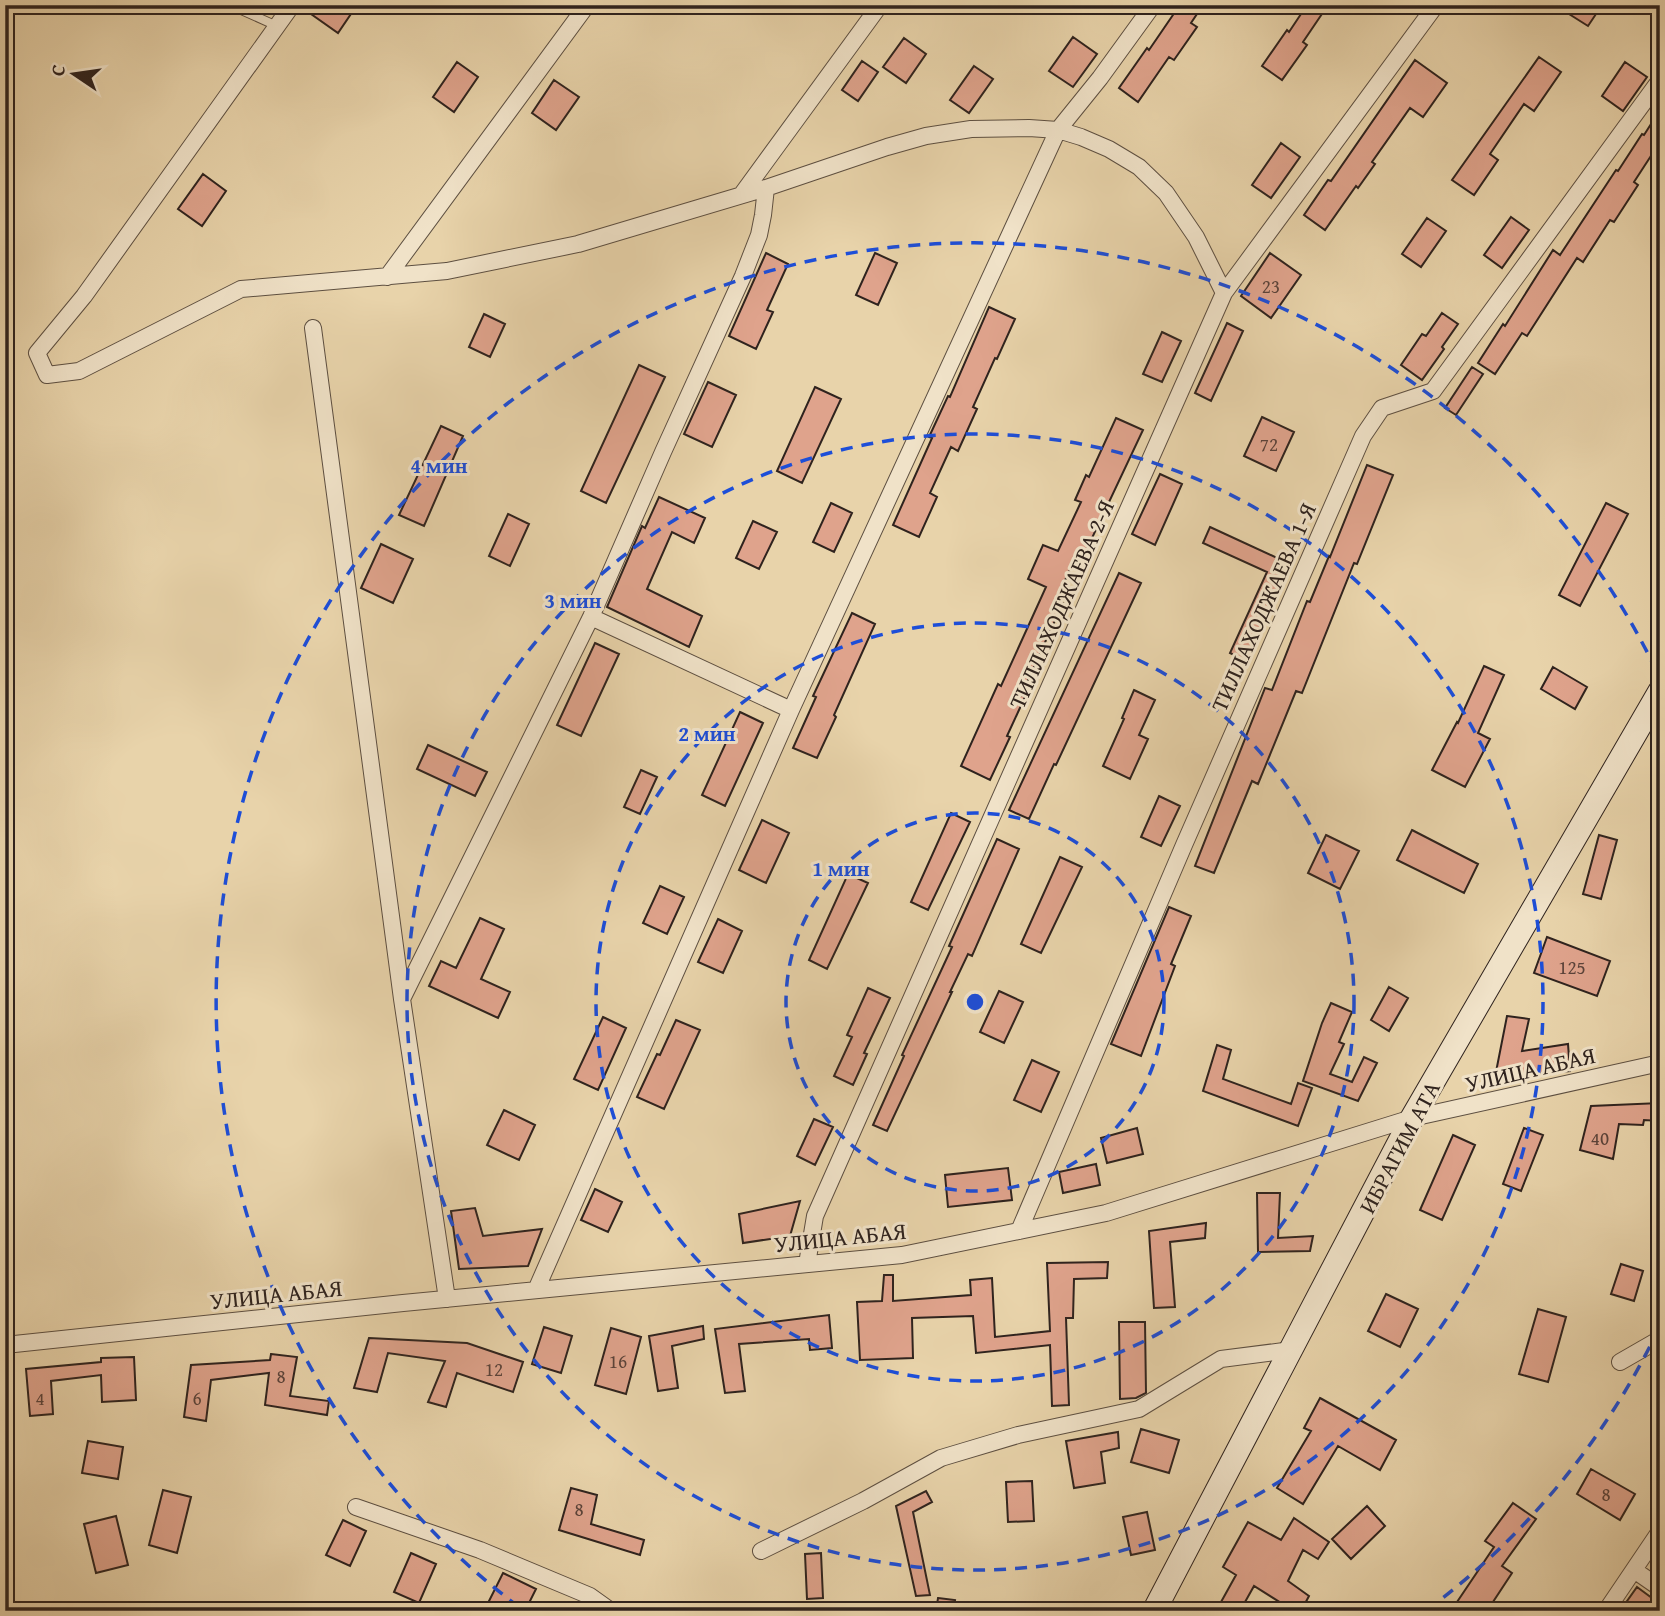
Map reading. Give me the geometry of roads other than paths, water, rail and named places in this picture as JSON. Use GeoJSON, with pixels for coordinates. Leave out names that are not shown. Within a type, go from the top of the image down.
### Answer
{"type":"FeatureCollection","features":[{"type":"Feature","properties":{"kind":"street"},"geometry":{"type":"LineString","coordinates":[[292,5],[84,296],[37,353],[47,375],[79,371],[241,289],[447,271],[578,244],[766,188],[887,147],[926,136],[971,129],[1029,128],[1058,131],[1109,149],[1139,167],[1166,193],[1196,237],[1224,293]]}},
{"type":"Feature","properties":{"kind":"street"},"geometry":{"type":"LineString","coordinates":[[387,277],[587,5]]}},
{"type":"Feature","properties":{"kind":"street"},"geometry":{"type":"LineString","coordinates":[[742,194],[880,5]]}},
{"type":"Feature","properties":{"kind":"street"},"geometry":{"type":"LineString","coordinates":[[536,1290],[791,710],[1058,131],[1153,5]]}},
{"type":"Feature","properties":{"kind":"street","name":"ТИЛЛАХОДЖАЕВА 2-Я"},"geometry":{"type":"LineString","coordinates":[[807,1264],[815,1216],[1224,293],[1436,5]]}},
{"type":"Feature","properties":{"kind":"street","name":"ТИЛЛАХОДЖАЕВА 1-Я"},"geometry":{"type":"LineString","coordinates":[[1019,1231],[1363,436],[1382,408],[1433,391],[1660,80]]}},
{"type":"Feature","properties":{"kind":"street"},"geometry":{"type":"LineString","coordinates":[[402,999],[591,617],[743,276],[758,235],[766,188]]}},
{"type":"Feature","properties":{"kind":"street"},"geometry":{"type":"LineString","coordinates":[[313,328],[402,999],[447,1299]]}},
{"type":"Feature","properties":{"kind":"street"},"geometry":{"type":"LineString","coordinates":[[591,617],[791,710]]}},
{"type":"Feature","properties":{"kind":"street","name":"ИБРАГИМ АТА"},"geometry":{"type":"LineString","coordinates":[[1154,1611],[1412,1118],[1660,691]]}},
{"type":"Feature","properties":{"kind":"street","name":"УЛИЦА АБАЯ"},"geometry":{"type":"LineString","coordinates":[[5,1345],[902,1255],[1106,1213],[1412,1118],[1660,1063]]}},
{"type":"Feature","properties":{"kind":"street"},"geometry":{"type":"LineString","coordinates":[[1620,1362],[1660,1339]]}},
{"type":"Feature","properties":{"kind":"street"},"geometry":{"type":"LineString","coordinates":[[761,1551],[863,1502],[941,1458],[1018,1435],[1139,1409],[1221,1359],[1291,1350]]}},
{"type":"Feature","properties":{"kind":"street"},"geometry":{"type":"LineString","coordinates":[[356,1507],[480,1549],[590,1596],[611,1611]]}},
{"type":"Feature","properties":{"kind":"street"},"geometry":{"type":"LineString","coordinates":[[1606,1611],[1660,1531]]}},
{"type":"Feature","properties":{"kind":"street"},"geometry":{"type":"LineString","coordinates":[[1634,1570],[1660,1588]]}},
{"type":"Feature","properties":{"kind":"lane"},"geometry":{"type":"LineString","coordinates":[[230,5],[277,26]]}}]}
